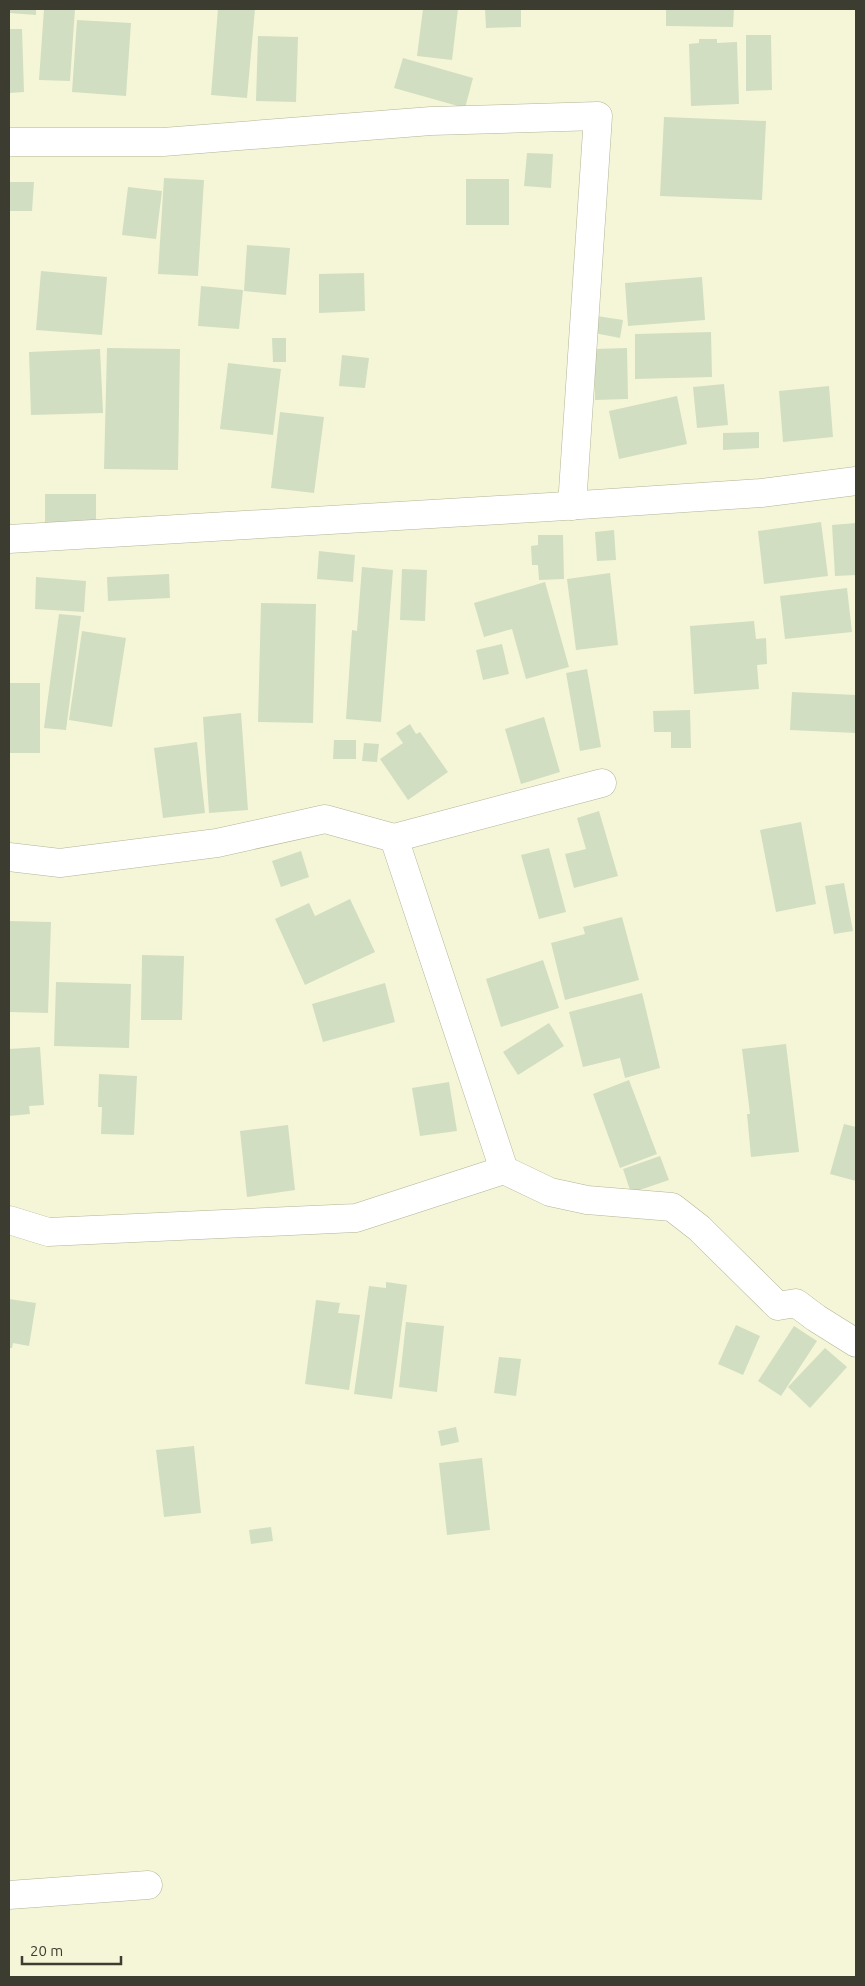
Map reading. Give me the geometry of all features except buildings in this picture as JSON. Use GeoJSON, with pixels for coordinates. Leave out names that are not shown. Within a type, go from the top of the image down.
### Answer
{"type":"FeatureCollection","features":[{"type":"Feature","properties":{"kind":"street"},"geometry":{"type":"LineString","coordinates":[[9,142],[163,142],[431,121],[598,116],[572,506]]}},
{"type":"Feature","properties":{"kind":"street"},"geometry":{"type":"LineString","coordinates":[[9,539],[572,506],[761,493],[856,481]]}},
{"type":"Feature","properties":{"kind":"street"},"geometry":{"type":"LineString","coordinates":[[9,857],[60,863],[217,843],[325,819],[394,838],[602,783]]}},
{"type":"Feature","properties":{"kind":"street"},"geometry":{"type":"LineString","coordinates":[[394,838],[504,1170]]}},
{"type":"Feature","properties":{"kind":"street"},"geometry":{"type":"LineString","coordinates":[[9,1220],[48,1232],[356,1218],[504,1170],[550,1192],[587,1200],[672,1207],[699,1228],[778,1306],[796,1303],[856,1343]]}},
{"type":"Feature","properties":{"kind":"street"},"geometry":{"type":"LineString","coordinates":[[9,1895],[148,1885]]}}]}
